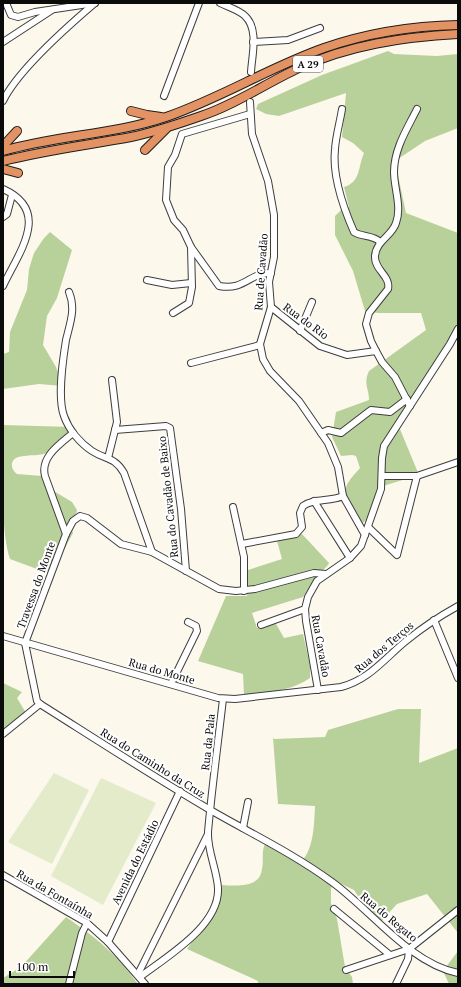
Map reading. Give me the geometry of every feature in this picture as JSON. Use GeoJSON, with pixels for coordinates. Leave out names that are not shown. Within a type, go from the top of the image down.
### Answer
{"type":"FeatureCollection","features":[{"type":"Feature","properties":{"kind":"highway","name":"A 29"},"geometry":{"type":"LineString","coordinates":[[3,151],[41,141],[129,127],[165,117],[199,105],[324,48],[375,34],[423,26],[458,25]]}},
{"type":"Feature","properties":{"kind":"highway","name":"A 29"},"geometry":{"type":"LineString","coordinates":[[3,161],[43,151],[132,136],[168,127],[203,115],[300,68],[327,57],[377,42],[424,36],[458,34]]}},
{"type":"Feature","properties":{"kind":"highway"},"geometry":{"type":"LineString","coordinates":[[131,111],[148,116],[165,117]]}},
{"type":"Feature","properties":{"kind":"highway"},"geometry":{"type":"LineString","coordinates":[[144,150],[168,127]]}},
{"type":"Feature","properties":{"kind":"highway"},"geometry":{"type":"LineString","coordinates":[[3,146],[17,131]]}},
{"type":"Feature","properties":{"kind":"highway"},"geometry":{"type":"LineString","coordinates":[[3,169],[18,173]]}},
{"type":"Feature","properties":{"kind":"street"},"geometry":{"type":"LineString","coordinates":[[6,3],[11,15],[15,17],[95,3]]}},
{"type":"Feature","properties":{"kind":"street"},"geometry":{"type":"LineString","coordinates":[[3,101],[16,81],[53,42],[95,3]]}},
{"type":"Feature","properties":{"kind":"street"},"geometry":{"type":"LineString","coordinates":[[164,96],[199,3]]}},
{"type":"Feature","properties":{"kind":"street"},"geometry":{"type":"LineString","coordinates":[[220,3],[246,17],[250,22],[254,42],[251,72]]}},
{"type":"Feature","properties":{"kind":"street"},"geometry":{"type":"LineString","coordinates":[[3,42],[53,10]]}},
{"type":"Feature","properties":{"kind":"street"},"geometry":{"type":"LineString","coordinates":[[254,42],[288,40],[320,28]]}},
{"type":"Feature","properties":{"kind":"street","name":"Rua de Cavadão"},"geometry":{"type":"LineString","coordinates":[[250,102],[254,143],[268,181],[273,202],[274,251],[269,282],[271,307],[260,345]]}},
{"type":"Feature","properties":{"kind":"street"},"geometry":{"type":"LineString","coordinates":[[342,109],[335,149],[336,176],[339,188],[354,232],[358,235],[378,239],[380,242]]}},
{"type":"Feature","properties":{"kind":"street"},"geometry":{"type":"LineString","coordinates":[[410,406],[395,377],[382,362],[376,351],[371,341],[366,324],[369,313],[385,294],[389,284],[376,264],[375,256],[380,242],[396,224],[398,206],[394,162],[399,144],[417,109]]}},
{"type":"Feature","properties":{"kind":"street"},"geometry":{"type":"LineString","coordinates":[[250,114],[182,134],[175,155],[168,167],[166,200],[174,220],[183,230],[191,247],[219,286],[236,286],[247,282],[259,274],[271,273]]}},
{"type":"Feature","properties":{"kind":"street"},"geometry":{"type":"LineString","coordinates":[[3,189],[19,200],[28,212],[30,225],[3,286]]}},
{"type":"Feature","properties":{"kind":"street"},"geometry":{"type":"LineString","coordinates":[[3,217],[7,214],[12,195]]}},
{"type":"Feature","properties":{"kind":"street"},"geometry":{"type":"LineString","coordinates":[[173,313],[188,305],[192,283],[191,247]]}},
{"type":"Feature","properties":{"kind":"street"},"geometry":{"type":"LineString","coordinates":[[147,280],[172,285],[192,283]]}},
{"type":"Feature","properties":{"kind":"street"},"geometry":{"type":"LineString","coordinates":[[69,292],[73,310],[66,341],[61,402],[64,416],[73,433],[93,452],[117,462],[124,473],[152,552],[219,589],[244,591],[266,588],[314,573],[326,574]]}},
{"type":"Feature","properties":{"kind":"street"},"geometry":{"type":"LineString","coordinates":[[300,331],[312,302]]}},
{"type":"Feature","properties":{"kind":"street","name":"Rua do Rio"},"geometry":{"type":"LineString","coordinates":[[271,307],[320,346],[347,356],[376,351]]}},
{"type":"Feature","properties":{"kind":"street","name":"Rua Cavadão"},"geometry":{"type":"LineString","coordinates":[[318,690],[305,609],[311,590],[326,574],[350,558],[361,546],[380,494],[384,446],[458,329]]}},
{"type":"Feature","properties":{"kind":"street"},"geometry":{"type":"LineString","coordinates":[[191,363],[260,345],[266,366],[299,401],[336,458],[343,496],[365,535]]}},
{"type":"Feature","properties":{"kind":"street"},"geometry":{"type":"LineString","coordinates":[[108,458],[117,416],[112,380]]}},
{"type":"Feature","properties":{"kind":"street"},"geometry":{"type":"LineString","coordinates":[[321,433],[328,430],[341,433],[371,410],[390,412],[407,399]]}},
{"type":"Feature","properties":{"kind":"street","name":"Rua do Cavadão de Baixo"},"geometry":{"type":"LineString","coordinates":[[115,430],[166,426],[170,428],[181,509],[186,571]]}},
{"type":"Feature","properties":{"kind":"street"},"geometry":{"type":"LineString","coordinates":[[66,534],[45,476],[44,466],[49,455],[73,433]]}},
{"type":"Feature","properties":{"kind":"street"},"geometry":{"type":"LineString","coordinates":[[382,476],[417,476],[458,462]]}},
{"type":"Feature","properties":{"kind":"street"},"geometry":{"type":"LineString","coordinates":[[368,527],[397,555],[417,476]]}},
{"type":"Feature","properties":{"kind":"street"},"geometry":{"type":"LineString","coordinates":[[242,544],[296,534],[302,527],[300,513],[303,506],[314,501],[333,500],[343,496]]}},
{"type":"Feature","properties":{"kind":"street"},"geometry":{"type":"LineString","coordinates":[[314,501],[350,558]]}},
{"type":"Feature","properties":{"kind":"street"},"geometry":{"type":"LineString","coordinates":[[233,507],[245,563],[244,591]]}},
{"type":"Feature","properties":{"kind":"street","name":"Travessa do Monte"},"geometry":{"type":"LineString","coordinates":[[25,643],[66,534],[73,521],[80,516],[84,516],[121,544],[152,552]]}},
{"type":"Feature","properties":{"kind":"street","name":"Rua dos Terços"},"geometry":{"type":"LineString","coordinates":[[318,690],[354,684],[434,620],[458,606]]}},
{"type":"Feature","properties":{"kind":"street"},"geometry":{"type":"LineString","coordinates":[[261,625],[305,609]]}},
{"type":"Feature","properties":{"kind":"street"},"geometry":{"type":"LineString","coordinates":[[434,620],[458,678]]}},
{"type":"Feature","properties":{"kind":"street"},"geometry":{"type":"LineString","coordinates":[[171,684],[197,632],[197,628],[188,622]]}},
{"type":"Feature","properties":{"kind":"street","name":"Rua do Monte"},"geometry":{"type":"LineString","coordinates":[[3,636],[223,699],[318,690]]}},
{"type":"Feature","properties":{"kind":"street"},"geometry":{"type":"LineString","coordinates":[[3,734],[40,704],[37,700],[25,643]]}},
{"type":"Feature","properties":{"kind":"street","name":"Rua da Pala"},"geometry":{"type":"LineString","coordinates":[[208,834],[212,811],[223,699]]}},
{"type":"Feature","properties":{"kind":"street","name":"Rua do Caminho da Cruz"},"geometry":{"type":"LineString","coordinates":[[40,704],[212,811],[312,869]]}},
{"type":"Feature","properties":{"kind":"street","name":"Avenida do Estádio"},"geometry":{"type":"LineString","coordinates":[[108,942],[180,791]]}},
{"type":"Feature","properties":{"kind":"street"},"geometry":{"type":"LineString","coordinates":[[243,828],[248,802]]}},
{"type":"Feature","properties":{"kind":"street"},"geometry":{"type":"LineString","coordinates":[[139,976],[208,834]]}},
{"type":"Feature","properties":{"kind":"street"},"geometry":{"type":"LineString","coordinates":[[139,976],[190,939],[204,923],[214,906],[218,887],[208,834]]}},
{"type":"Feature","properties":{"kind":"street","name":"Rua do Regato"},"geometry":{"type":"LineString","coordinates":[[312,869],[332,882],[409,949],[443,969],[458,973]]}},
{"type":"Feature","properties":{"kind":"street","name":"Rua da Fontaínha"},"geometry":{"type":"LineString","coordinates":[[3,875],[87,923],[108,942],[146,984]]}},
{"type":"Feature","properties":{"kind":"street"},"geometry":{"type":"LineString","coordinates":[[334,909],[390,956]]}},
{"type":"Feature","properties":{"kind":"street"},"geometry":{"type":"LineString","coordinates":[[346,970],[409,949],[458,910]]}},
{"type":"Feature","properties":{"kind":"street"},"geometry":{"type":"LineString","coordinates":[[69,984],[82,933],[87,923]]}},
{"type":"Feature","properties":{"kind":"street"},"geometry":{"type":"LineString","coordinates":[[396,984],[408,959],[409,949]]}},
{"type":"Feature","properties":{"kind":"green space"},"geometry":{"type":"Polygon","coordinates":[[[388,51],[394,54],[437,56],[458,54],[458,128],[425,141],[395,161],[406,213],[458,233],[458,340],[448,343],[397,422],[419,475],[383,486],[374,510],[362,524],[356,525],[349,513],[345,493],[349,481],[360,468],[356,456],[341,456],[332,437],[336,412],[369,400],[366,379],[369,371],[426,330],[421,313],[378,313],[365,311],[353,271],[335,235],[335,216],[342,209],[349,207],[344,187],[349,185],[356,177],[364,153],[353,143],[342,137],[346,93],[279,116],[266,114],[256,109],[258,104],[322,75],[388,51]]]}},
{"type":"Feature","properties":{"kind":"green space"},"geometry":{"type":"Polygon","coordinates":[[[50,232],[72,250],[57,298],[47,316],[43,345],[56,367],[63,386],[39,384],[3,389],[3,354],[9,352],[10,332],[27,290],[29,269],[34,253],[50,232]]]}},
{"type":"Feature","properties":{"kind":"green space"},"geometry":{"type":"Polygon","coordinates":[[[3,425],[72,427],[52,451],[44,454],[18,457],[12,462],[13,470],[17,474],[42,476],[52,490],[72,502],[77,510],[75,517],[70,524],[73,533],[52,572],[45,572],[10,559],[3,513],[3,425]]]}},
{"type":"Feature","properties":{"kind":"green space"},"geometry":{"type":"Polygon","coordinates":[[[302,534],[329,563],[328,565],[315,578],[303,597],[252,613],[257,628],[275,622],[284,638],[303,634],[310,666],[310,678],[296,686],[260,694],[244,695],[243,674],[198,661],[226,596],[247,596],[248,570],[282,559],[277,541],[302,534]]]}},
{"type":"Feature","properties":{"kind":"green space"},"geometry":{"type":"Polygon","coordinates":[[[3,683],[22,692],[17,698],[26,713],[3,732],[3,683]]]}},
{"type":"Feature","properties":{"kind":"green space"},"geometry":{"type":"Polygon","coordinates":[[[398,709],[421,709],[419,763],[458,748],[458,933],[427,894],[397,904],[378,925],[354,890],[337,882],[331,888],[331,903],[337,919],[345,967],[352,977],[353,984],[258,984],[258,981],[187,949],[216,907],[222,885],[241,885],[252,883],[257,880],[262,869],[263,850],[265,844],[299,864],[308,852],[312,837],[315,806],[278,804],[273,737],[274,739],[325,737],[328,730],[398,709]]]}},
{"type":"Feature","properties":{"kind":"green space"},"geometry":{"type":"Polygon","coordinates":[[[54,773],[89,790],[52,864],[8,842],[54,773]]]}},
{"type":"Feature","properties":{"kind":"green space"},"geometry":{"type":"Polygon","coordinates":[[[101,778],[156,803],[103,905],[51,876],[101,778]]]}},
{"type":"Feature","properties":{"kind":"green space"},"geometry":{"type":"Polygon","coordinates":[[[66,917],[88,932],[114,955],[138,984],[3,984],[3,978],[21,967],[66,917]]]}},
{"type":"Feature","properties":{"kind":"green space"},"geometry":{"type":"Polygon","coordinates":[[[458,951],[458,984],[449,984],[443,971],[458,951]]]}}]}
